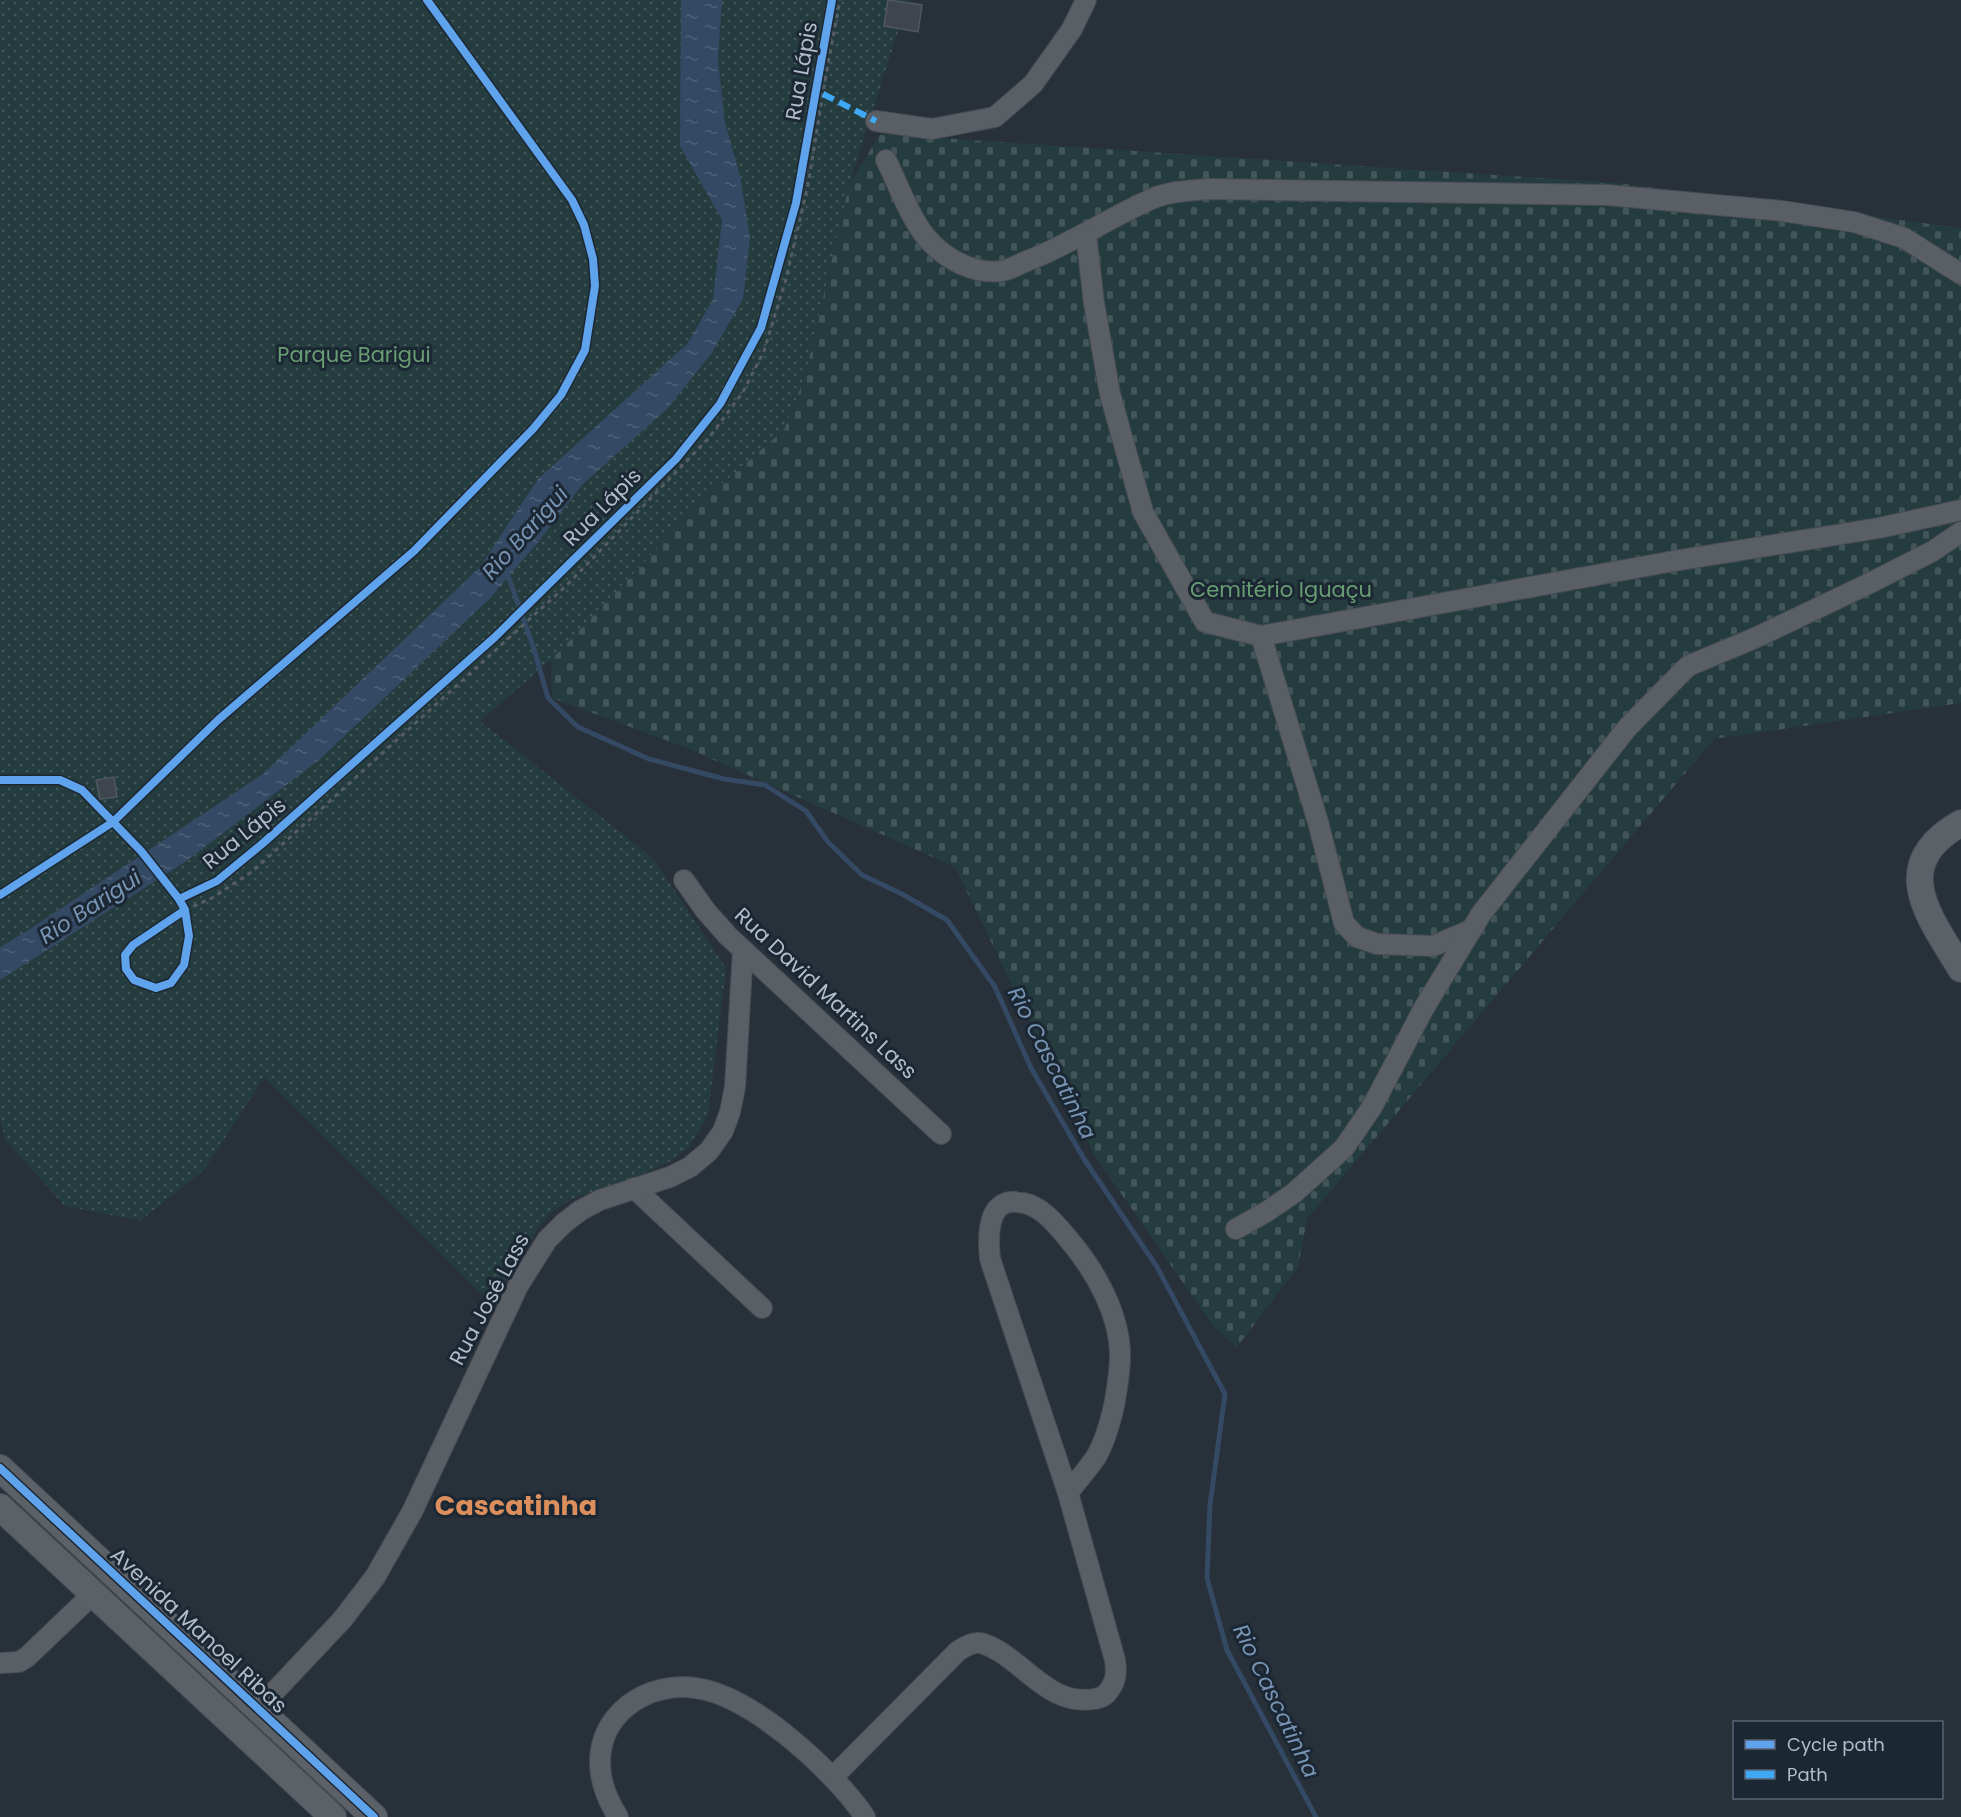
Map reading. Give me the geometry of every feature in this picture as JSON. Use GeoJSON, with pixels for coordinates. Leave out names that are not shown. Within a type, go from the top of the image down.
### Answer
{"type":"FeatureCollection","features":[{"type":"Feature","properties":{"kind":"main road"},"geometry":{"type":"LineString","coordinates":[[1961,823],[1941,837],[1926,854],[1920,871],[1920,890],[1924,907],[1961,969]]}},
{"type":"Feature","properties":{"kind":"main road","name":"Avenida Manoel Ribas"},"geometry":{"type":"LineString","coordinates":[[0,1468],[374,1817]]}},
{"type":"Feature","properties":{"kind":"main road"},"geometry":{"type":"LineString","coordinates":[[0,1507],[333,1817]]}},
{"type":"Feature","properties":{"kind":"street"},"geometry":{"type":"LineString","coordinates":[[876,121],[932,129],[995,117],[1034,84],[1072,29],[1086,0]]}},
{"type":"Feature","properties":{"kind":"street"},"geometry":{"type":"LineString","coordinates":[[886,160],[926,236],[948,258],[981,271],[1005,270],[1086,234],[1110,219],[1157,197],[1207,189],[1607,195],[1782,211],[1854,222],[1904,238],[1961,274]]}},
{"type":"Feature","properties":{"kind":"street"},"geometry":{"type":"LineString","coordinates":[[1086,234],[1094,303],[1110,394],[1143,512],[1204,622],[1261,636],[1674,561],[1879,528],[1961,510]]}},
{"type":"Feature","properties":{"kind":"street"},"geometry":{"type":"LineString","coordinates":[[1920,519],[1933,551]]}},
{"type":"Feature","properties":{"kind":"street"},"geometry":{"type":"LineString","coordinates":[[1236,1229],[1266,1212],[1294,1192],[1344,1148],[1372,1107],[1424,1008],[1481,914],[1627,728],[1688,666],[1786,623],[1933,551],[1961,532]]}},
{"type":"Feature","properties":{"kind":"street"},"geometry":{"type":"LineString","coordinates":[[1261,636],[1318,822],[1344,923],[1357,937],[1377,944],[1433,946],[1471,930]]}},
{"type":"Feature","properties":{"kind":"street","name":"Rua David Martins Lass"},"geometry":{"type":"LineString","coordinates":[[684,880],[715,922],[742,950],[941,1134]]}},
{"type":"Feature","properties":{"kind":"street","name":"Rua José Lass"},"geometry":{"type":"LineString","coordinates":[[258,1709],[342,1620],[375,1577],[412,1512],[518,1286],[547,1240],[581,1210],[634,1188],[670,1177],[690,1167],[709,1151],[723,1131],[735,1087],[742,950]]}},
{"type":"Feature","properties":{"kind":"street"},"geometry":{"type":"LineString","coordinates":[[634,1188],[762,1308]]}},
{"type":"Feature","properties":{"kind":"street"},"geometry":{"type":"LineString","coordinates":[[833,1777],[958,1651],[969,1644],[982,1644],[998,1652],[1047,1688],[1065,1696],[1085,1700],[1103,1697],[1112,1688],[1117,1675],[1115,1660],[1068,1493],[990,1259],[988,1239],[991,1218],[1002,1205],[1015,1201],[1034,1206],[1047,1216],[1078,1250],[1103,1291],[1116,1325],[1120,1355],[1118,1385],[1109,1427],[1096,1456],[1068,1493]]}},
{"type":"Feature","properties":{"kind":"street"},"geometry":{"type":"LineString","coordinates":[[0,1663],[19,1662],[27,1657],[93,1594]]}},
{"type":"Feature","properties":{"kind":"street"},"geometry":{"type":"LineString","coordinates":[[618,1817],[610,1803],[601,1774],[601,1750],[607,1730],[624,1707],[647,1693],[676,1686],[703,1689],[729,1698],[766,1720],[797,1744],[833,1777],[865,1817]]}},
{"type":"Feature","properties":{"kind":"path"},"geometry":{"type":"LineString","coordinates":[[176,916],[212,898],[253,871],[535,616],[650,501],[708,439],[743,392],[764,351],[786,279],[808,185],[840,0]]}},
{"type":"Feature","properties":{"kind":"green space","name":"Parque Barigui"},"geometry":{"type":"Polygon","coordinates":[[[0,0],[908,0],[849,185],[805,376],[784,430],[703,500],[551,660],[480,721],[653,858],[726,968],[708,1115],[689,1147],[667,1163],[572,1199],[551,1212],[538,1228],[492,1305],[264,1077],[205,1169],[140,1221],[65,1206],[6,1141],[0,1121],[0,0]]]}},
{"type":"Feature","properties":{"kind":"green space","name":"Cemitério Iguaçu"},"geometry":{"type":"Polygon","coordinates":[[[880,134],[1618,183],[1961,228],[1961,703],[1714,739],[1307,1219],[1298,1267],[1237,1347],[1213,1326],[1093,1153],[955,867],[687,748],[552,698],[551,660],[703,500],[784,430],[805,376],[849,185],[880,134]]]}},
{"type":"Feature","properties":{"kind":"water","name":"Rio Barigui"},"geometry":{"type":"Polygon","coordinates":[[[681,0],[722,0],[718,60],[725,123],[740,175],[750,238],[743,299],[711,354],[667,409],[582,485],[539,541],[489,599],[319,760],[185,862],[0,980],[0,947],[263,774],[480,567],[538,479],[688,343],[713,299],[722,220],[680,146],[681,0]]]}},
{"type":"Feature","properties":{"kind":"building"},"geometry":{"type":"Polygon","coordinates":[[[888,0],[922,5],[918,32],[884,26],[888,0]]]}},
{"type":"Feature","properties":{"kind":"building"},"geometry":{"type":"Polygon","coordinates":[[[114,777],[117,797],[100,799],[96,780],[114,777]]]}},
{"type":"Feature","properties":{"kind":"waterway","name":"Rio Cascatinha"},"geometry":{"type":"LineString","coordinates":[[506,570],[533,646],[548,698],[578,727],[649,759],[724,779],[765,785],[806,811],[828,842],[862,875],[902,894],[947,920],[995,987],[1031,1068],[1084,1159],[1157,1267],[1225,1394],[1210,1505],[1207,1578],[1227,1650],[1316,1817]]}},
{"type":"Feature","properties":{"kind":"marked path"},"geometry":{"type":"LineString","coordinates":[[823,94],[876,121]]}},
{"type":"Feature","properties":{"kind":"cycle path"},"geometry":{"type":"LineString","coordinates":[[0,895],[113,822],[218,720],[414,551],[533,429],[561,395],[585,350],[595,286],[593,259],[584,225],[572,200],[427,0]]}},
{"type":"Feature","properties":{"kind":"cycle path","name":"Rua Lápis"},"geometry":{"type":"LineString","coordinates":[[179,899],[217,881],[262,844],[495,637],[676,459],[720,404],[761,328],[796,203],[832,0]]}},
{"type":"Feature","properties":{"kind":"cycle path"},"geometry":{"type":"LineString","coordinates":[[0,780],[60,780],[82,790],[141,851],[179,899],[185,910],[189,936],[184,965],[171,983],[156,988],[134,980],[126,969],[125,955],[133,945],[185,910]]}},
{"type":"Feature","properties":{"kind":"cycle path"},"geometry":{"type":"LineString","coordinates":[[0,1468],[374,1817]]}},
{"type":"Feature","properties":{"kind":"district","name":"Cascatinha"},"geometry":{"type":"Point","coordinates":[516,1505]}}]}
